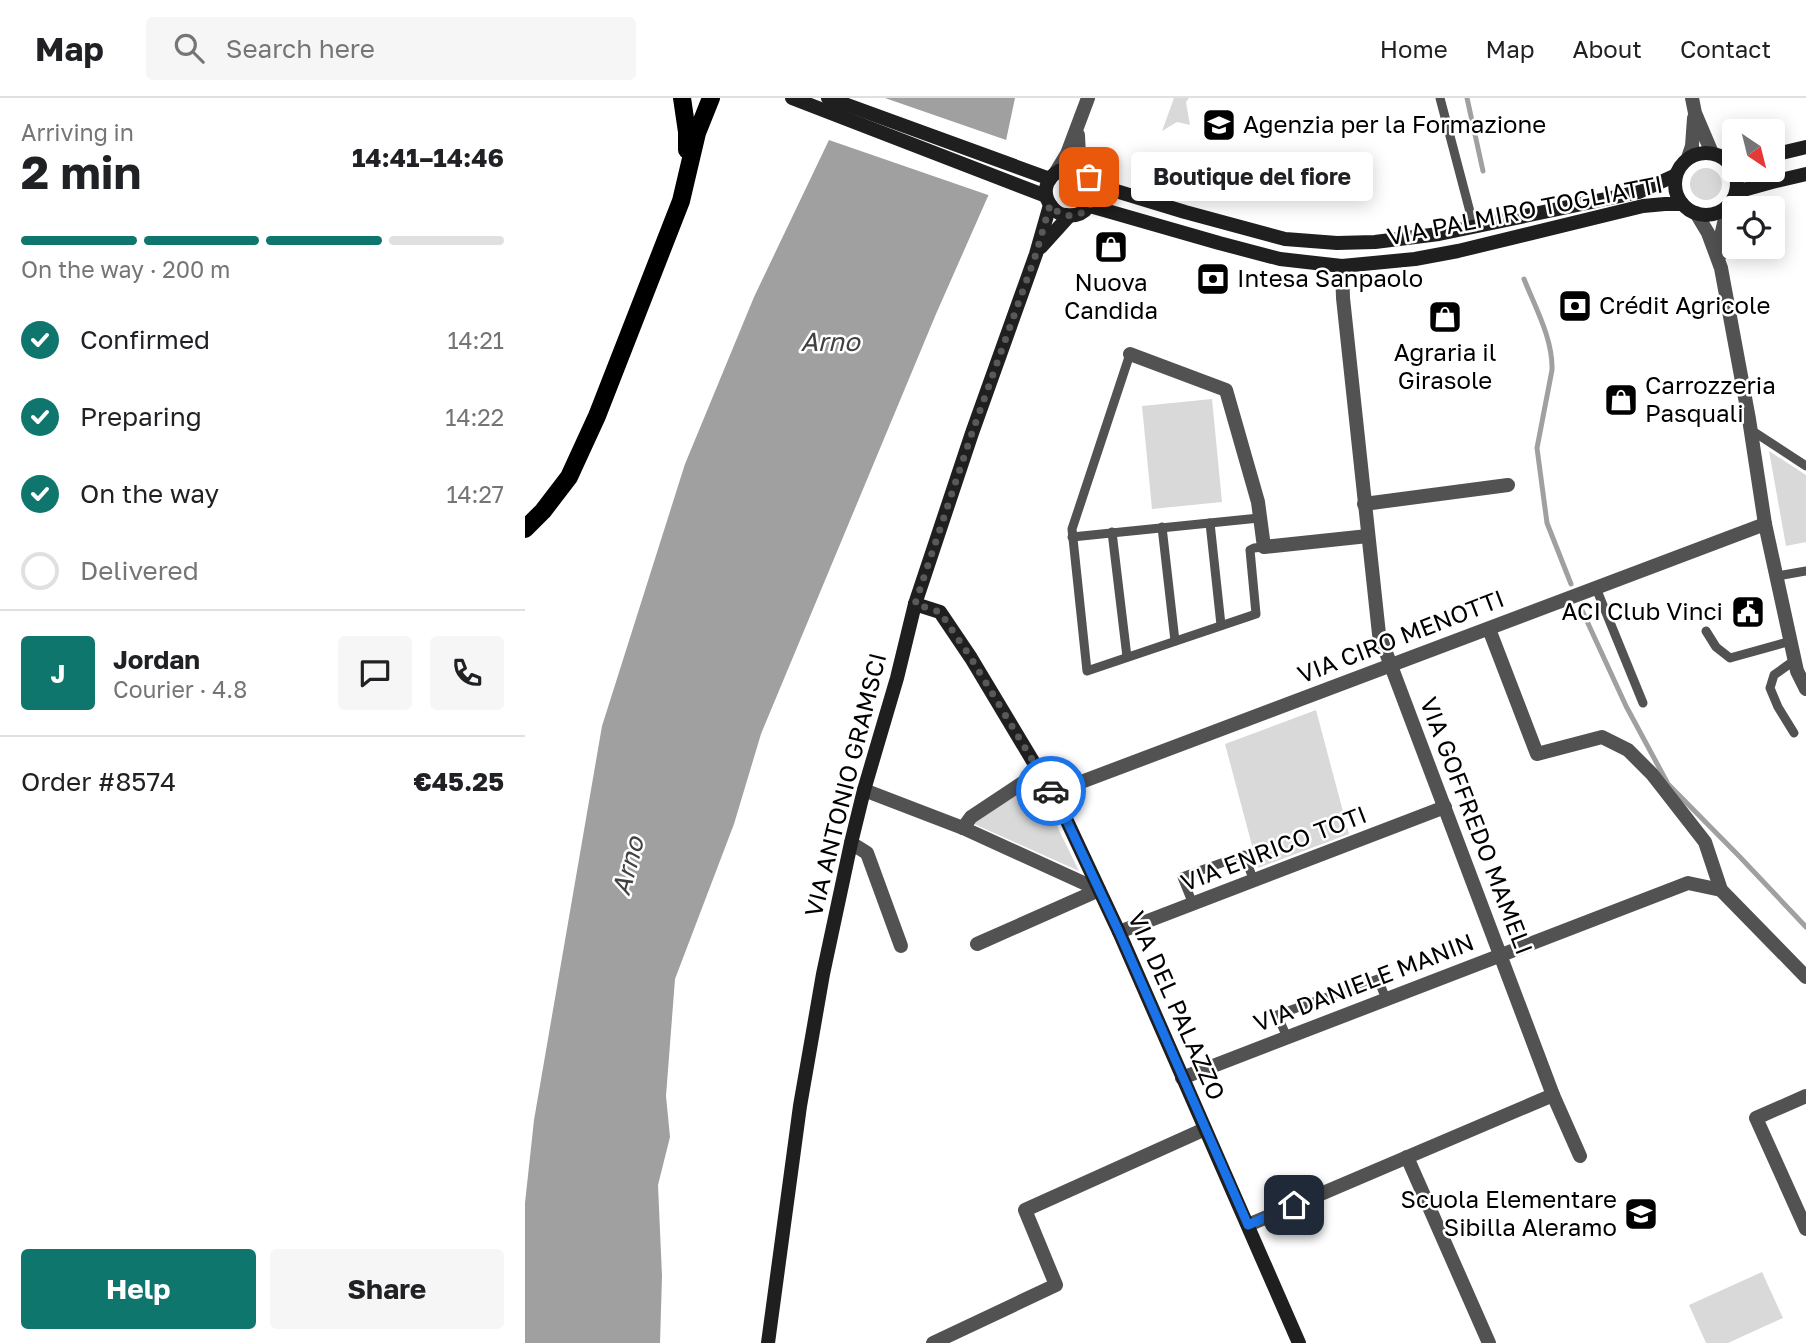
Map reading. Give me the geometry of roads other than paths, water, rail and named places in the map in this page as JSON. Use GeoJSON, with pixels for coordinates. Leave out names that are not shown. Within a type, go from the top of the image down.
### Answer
{"type":"FeatureCollection","features":[{"type":"Feature","properties":{"kind":"main road"},"geometry":{"type":"LineString","coordinates":[[682,98],[687,132],[687,174]]}},
{"type":"Feature","properties":{"kind":"main road"},"geometry":{"type":"LineString","coordinates":[[525,529],[543,511],[569,477],[592,427],[681,201],[697,134],[711,98]]}},
{"type":"Feature","properties":{"kind":"main road"},"geometry":{"type":"LineString","coordinates":[[792,98],[1028,188],[1048,200],[1055,211],[1069,216],[1084,212],[1090,206],[1093,184],[1083,171],[1070,168],[1053,176],[1047,184],[1048,200]]}},
{"type":"Feature","properties":{"kind":"main road"},"geometry":{"type":"LineString","coordinates":[[828,98],[1032,172],[1053,176]]}},
{"type":"Feature","properties":{"kind":"main road"},"geometry":{"type":"LineString","coordinates":[[1785,152],[1806,147]]}},
{"type":"Feature","properties":{"kind":"main road"},"geometry":{"type":"LineString","coordinates":[[1712,153],[1722,157]]}},
{"type":"Feature","properties":{"kind":"main road","name":"VIA PALMIRO TOGLIATTI"},"geometry":{"type":"LineString","coordinates":[[1712,153],[1688,158],[1676,175],[1675,185],[1682,204],[1696,214],[1713,214],[1722,209]]}},
{"type":"Feature","properties":{"kind":"main road"},"geometry":{"type":"LineString","coordinates":[[1736,192],[1806,174]]}},
{"type":"Feature","properties":{"kind":"main road","name":"VIA PALMIRO TOGLIATTI"},"geometry":{"type":"LineString","coordinates":[[1093,184],[1285,239],[1336,243],[1411,239],[1473,227],[1639,192],[1676,175]]}},
{"type":"Feature","properties":{"kind":"main road"},"geometry":{"type":"LineString","coordinates":[[1734,196],[1736,182]]}},
{"type":"Feature","properties":{"kind":"main road","name":"VIA ANTONIO GRAMSCI"},"geometry":{"type":"LineString","coordinates":[[768,1343],[800,1105],[823,974],[851,843],[915,604],[1036,254],[1048,200]]}},
{"type":"Feature","properties":{"kind":"main road","name":"VIA PALMIRO TOGLIATTI"},"geometry":{"type":"LineString","coordinates":[[1090,206],[1280,258],[1342,266],[1415,259],[1643,206],[1682,204]]}},
{"type":"Feature","properties":{"kind":"main road","name":"VIA ANTONIO GRAMSCI"},"geometry":{"type":"LineString","coordinates":[[1036,254],[1069,216]]}},
{"type":"Feature","properties":{"kind":"main road","name":"VIA DEL PALAZZO"},"geometry":{"type":"LineString","coordinates":[[915,604],[940,612],[971,658],[1052,793],[1119,932],[1299,1343]]}},
{"type":"Feature","properties":{"kind":"street"},"geometry":{"type":"LineString","coordinates":[[1053,176],[1067,154],[1088,98]]}},
{"type":"Feature","properties":{"kind":"street"},"geometry":{"type":"LineString","coordinates":[[1692,98],[1695,113],[1712,153]]}},
{"type":"Feature","properties":{"kind":"street"},"geometry":{"type":"LineString","coordinates":[[1688,158],[1694,134],[1695,113]]}},
{"type":"Feature","properties":{"kind":"street"},"geometry":{"type":"LineString","coordinates":[[1079,124],[1078,141],[1083,171]]}},
{"type":"Feature","properties":{"kind":"street"},"geometry":{"type":"LineString","coordinates":[[1696,214],[1708,233],[1719,263],[1751,430],[1765,524],[1797,671],[1806,688]]}},
{"type":"Feature","properties":{"kind":"street"},"geometry":{"type":"LineString","coordinates":[[1719,263],[1722,232]]}},
{"type":"Feature","properties":{"kind":"street","name":"VIA GOFFREDO MAMELI"},"geometry":{"type":"LineString","coordinates":[[1342,266],[1343,298],[1379,634],[1553,1096],[1580,1156]]}},
{"type":"Feature","properties":{"kind":"street"},"geometry":{"type":"LineString","coordinates":[[1130,354],[1226,390],[1258,502],[1264,547],[1368,536]]}},
{"type":"Feature","properties":{"kind":"street"},"geometry":{"type":"LineString","coordinates":[[1364,504],[1509,485]]}},
{"type":"Feature","properties":{"kind":"street","name":"VIA CIRO MENOTTI"},"geometry":{"type":"LineString","coordinates":[[1052,793],[1765,524]]}},
{"type":"Feature","properties":{"kind":"street"},"geometry":{"type":"LineString","coordinates":[[1489,629],[1537,754],[1602,737],[1628,750],[1651,774],[1705,842],[1721,890],[1806,977]]}},
{"type":"Feature","properties":{"kind":"street"},"geometry":{"type":"LineString","coordinates":[[963,828],[971,817],[1039,772]]}},
{"type":"Feature","properties":{"kind":"street"},"geometry":{"type":"LineString","coordinates":[[864,790],[963,828],[1099,890]]}},
{"type":"Feature","properties":{"kind":"street","name":"VIA ENRICO TOTI"},"geometry":{"type":"LineString","coordinates":[[1119,932],[1445,807]]}},
{"type":"Feature","properties":{"kind":"street"},"geometry":{"type":"LineString","coordinates":[[851,843],[867,853],[901,946]]}},
{"type":"Feature","properties":{"kind":"street","name":"VIA DANIELE MANIN"},"geometry":{"type":"LineString","coordinates":[[1182,1078],[1688,883],[1721,890]]}},
{"type":"Feature","properties":{"kind":"street"},"geometry":{"type":"LineString","coordinates":[[977,944],[1099,890]]}},
{"type":"Feature","properties":{"kind":"street"},"geometry":{"type":"LineString","coordinates":[[1248,1225],[1553,1096]]}},
{"type":"Feature","properties":{"kind":"street"},"geometry":{"type":"LineString","coordinates":[[1806,1096],[1756,1118],[1806,1229]]}},
{"type":"Feature","properties":{"kind":"street"},"geometry":{"type":"LineString","coordinates":[[934,1342],[1056,1285],[1025,1210],[1205,1129]]}},
{"type":"Feature","properties":{"kind":"street"},"geometry":{"type":"LineString","coordinates":[[1407,1157],[1489,1343]]}},
{"type":"Feature","properties":{"kind":"lane"},"geometry":{"type":"LineString","coordinates":[[1440,98],[1473,227]]}},
{"type":"Feature","properties":{"kind":"lane"},"geometry":{"type":"LineString","coordinates":[[1130,354],[1072,529],[1087,671],[1256,614],[1250,550],[1264,547]]}},
{"type":"Feature","properties":{"kind":"lane"},"geometry":{"type":"LineString","coordinates":[[1751,430],[1806,466]]}},
{"type":"Feature","properties":{"kind":"lane"},"geometry":{"type":"LineString","coordinates":[[1072,537],[1259,518]]}},
{"type":"Feature","properties":{"kind":"lane"},"geometry":{"type":"LineString","coordinates":[[1210,523],[1221,625]]}},
{"type":"Feature","properties":{"kind":"lane"},"geometry":{"type":"LineString","coordinates":[[1162,527],[1175,641]]}},
{"type":"Feature","properties":{"kind":"lane"},"geometry":{"type":"LineString","coordinates":[[1112,533],[1127,657]]}},
{"type":"Feature","properties":{"kind":"lane"},"geometry":{"type":"LineString","coordinates":[[1777,576],[1806,571]]}},
{"type":"Feature","properties":{"kind":"lane"},"geometry":{"type":"LineString","coordinates":[[1596,588],[1643,703]]}},
{"type":"Feature","properties":{"kind":"lane"},"geometry":{"type":"LineString","coordinates":[[1706,631],[1716,648],[1730,658],[1791,641]]}},
{"type":"Feature","properties":{"kind":"lane"},"geometry":{"type":"LineString","coordinates":[[1794,733],[1770,688],[1774,675],[1795,660]]}},
{"type":"Feature","properties":{"kind":"lane"},"geometry":{"type":"LineString","coordinates":[[1193,904],[1182,877],[1244,855],[1254,881]]}},
{"type":"Feature","properties":{"kind":"lane"},"geometry":{"type":"LineString","coordinates":[[1287,1037],[1277,1015],[1378,979],[1387,999]]}},
{"type":"Feature","properties":{"kind":"water","name":"Arno"},"geometry":{"type":"Polygon","coordinates":[[[849,98],[1015,98],[1000,169],[936,314],[761,734],[734,824],[675,979],[666,1096],[670,1137],[658,1185],[662,1276],[660,1343],[525,1343],[525,1203],[534,1120],[602,726],[685,464],[754,297],[849,98]]]}},
{"type":"Feature","properties":{"kind":"waterway"},"geometry":{"type":"LineString","coordinates":[[1467,98],[1483,171]]}},
{"type":"Feature","properties":{"kind":"waterway"},"geometry":{"type":"LineString","coordinates":[[1524,279],[1543,323],[1552,358],[1537,448],[1547,523],[1571,584]]}},
{"type":"Feature","properties":{"kind":"waterway"},"geometry":{"type":"LineString","coordinates":[[1580,606],[1626,706],[1668,784],[1806,927]]}},
{"type":"Feature","properties":{"kind":"place","name":"Agenzia per la Formazione"},"geometry":{"type":"Point","coordinates":[1219,125]}},
{"type":"Feature","properties":{"kind":"place","name":"Boutique del fiore"},"geometry":{"type":"Point","coordinates":[1089,177]}},
{"type":"Feature","properties":{"kind":"place","name":"Nuova Candida"},"geometry":{"type":"Point","coordinates":[1111,247]}},
{"type":"Feature","properties":{"kind":"place","name":"Intesa Sanpaolo"},"geometry":{"type":"Point","coordinates":[1213,279]}},
{"type":"Feature","properties":{"kind":"place","name":"Crédit Agricole"},"geometry":{"type":"Point","coordinates":[1575,306]}},
{"type":"Feature","properties":{"kind":"place","name":"Agraria il Girasole"},"geometry":{"type":"Point","coordinates":[1445,317]}},
{"type":"Feature","properties":{"kind":"place","name":"Carrozzeria Pasquali"},"geometry":{"type":"Point","coordinates":[1621,400]}},
{"type":"Feature","properties":{"kind":"place","name":"ACI Club Vinci"},"geometry":{"type":"Point","coordinates":[1748,612]}},
{"type":"Feature","properties":{"kind":"place","name":"Scuola Elementare Sibilla Aleramo"},"geometry":{"type":"Point","coordinates":[1641,1214]}}]}
